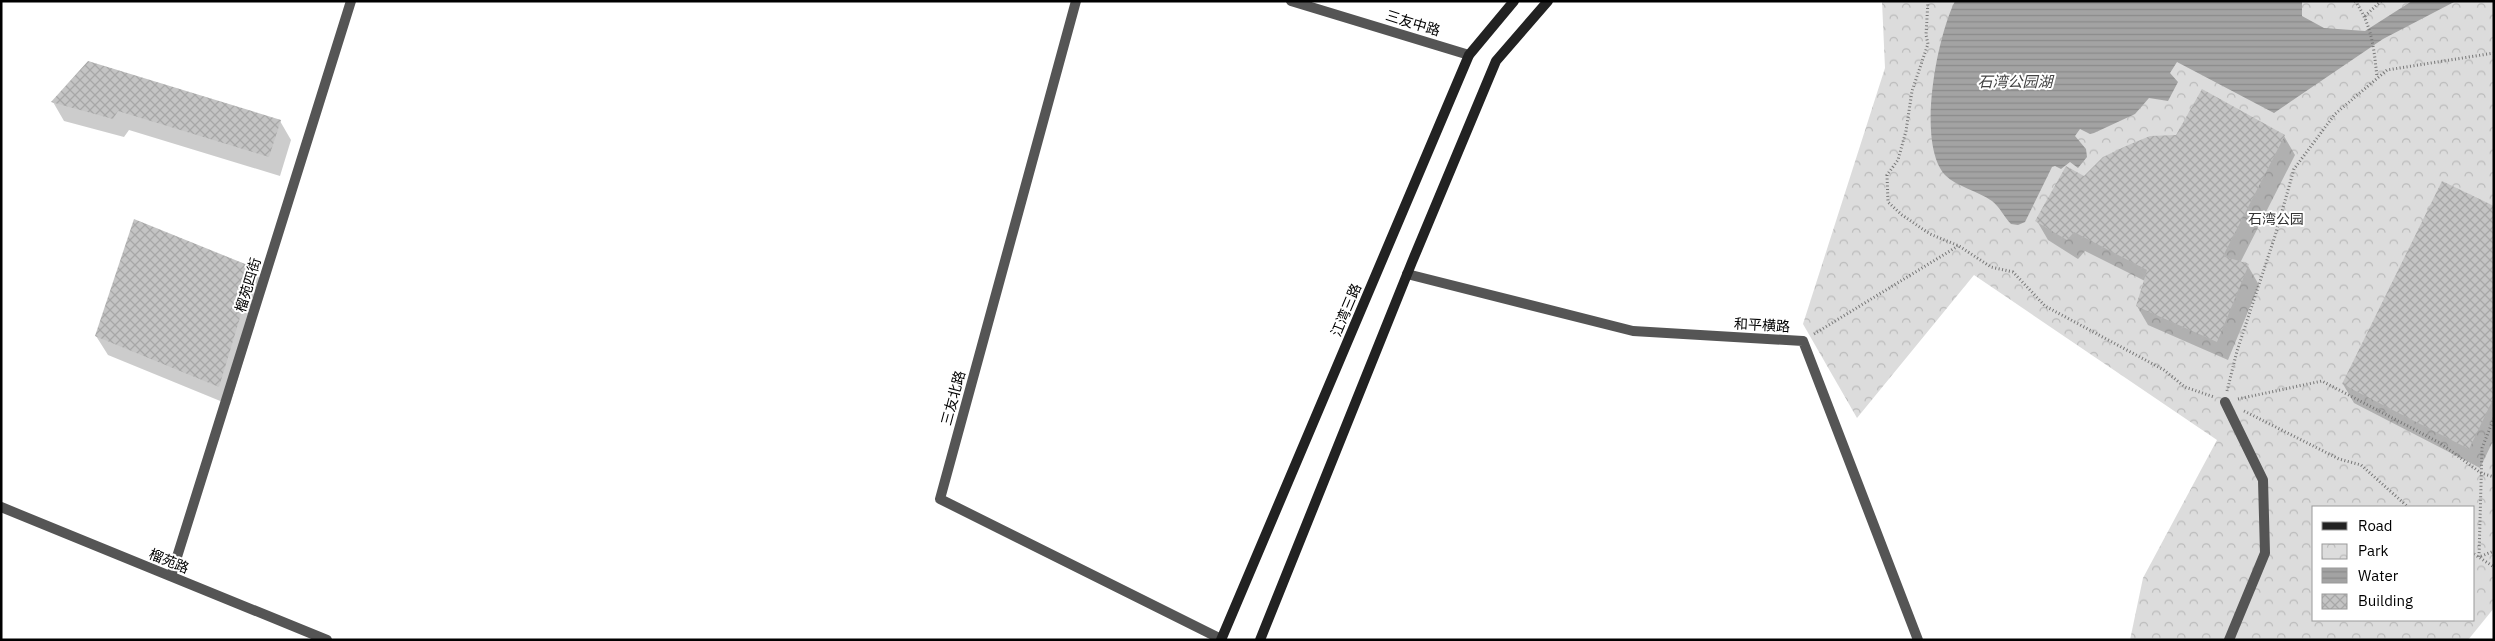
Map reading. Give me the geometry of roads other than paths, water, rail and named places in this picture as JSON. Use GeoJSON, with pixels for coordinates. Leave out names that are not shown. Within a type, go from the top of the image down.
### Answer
{"type":"FeatureCollection","features":[{"type":"Feature","properties":{"kind":"main road","name":"江湾三路"},"geometry":{"type":"LineString","coordinates":[[1221,640],[1469,55],[1514,1]]}},
{"type":"Feature","properties":{"kind":"main road"},"geometry":{"type":"LineString","coordinates":[[1260,640],[1407,274],[1496,61],[1548,1]]}},
{"type":"Feature","properties":{"kind":"street","name":"榴苑四街"},"geometry":{"type":"LineString","coordinates":[[171,576],[351,1]]}},
{"type":"Feature","properties":{"kind":"street","name":"三友北路"},"geometry":{"type":"LineString","coordinates":[[1076,1],[940,499],[1221,640]]}},
{"type":"Feature","properties":{"kind":"street","name":"三友中路"},"geometry":{"type":"LineString","coordinates":[[1291,1],[1469,55]]}},
{"type":"Feature","properties":{"kind":"street","name":"和平横路"},"geometry":{"type":"LineString","coordinates":[[1407,274],[1633,330],[1803,341],[1918,640]]}},
{"type":"Feature","properties":{"kind":"street"},"geometry":{"type":"LineString","coordinates":[[2225,402],[2263,480],[2265,553],[2229,640]]}},
{"type":"Feature","properties":{"kind":"street","name":"榴苑路"},"geometry":{"type":"LineString","coordinates":[[1,507],[327,640]]}},
{"type":"Feature","properties":{"kind":"water","name":"石湾公园湖"},"geometry":{"type":"Polygon","coordinates":[[[1955,1],[2302,1],[2302,16],[2324,28],[2365,31],[2412,1],[2456,1],[2383,39],[2274,113],[2177,62],[2170,73],[2178,82],[2168,101],[2149,98],[2135,114],[2094,133],[2090,134],[2080,129],[2075,136],[2086,149],[2087,157],[2078,168],[2070,162],[2061,169],[2055,166],[2052,167],[2025,222],[2018,225],[2011,224],[1992,201],[1950,179],[1945,175],[1936,160],[1932,139],[1932,90],[1942,39],[1955,1]]]}},
{"type":"Feature","properties":{"kind":"park label","name":"石湾公园"},"geometry":{"type":"Point","coordinates":[2276,219]}}]}
